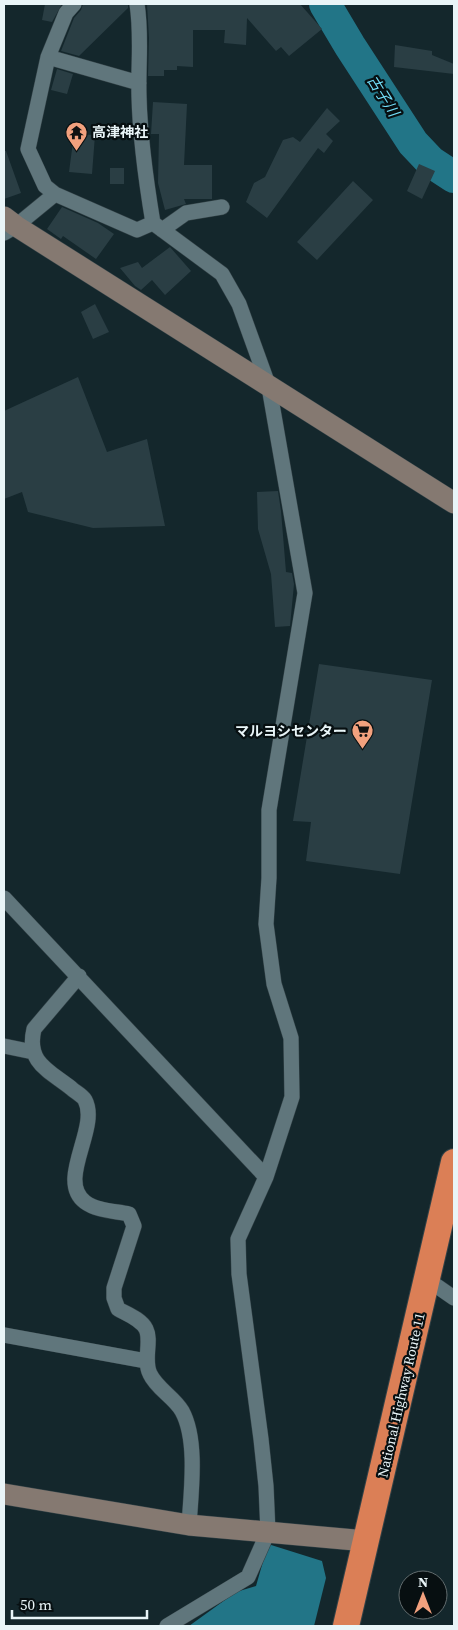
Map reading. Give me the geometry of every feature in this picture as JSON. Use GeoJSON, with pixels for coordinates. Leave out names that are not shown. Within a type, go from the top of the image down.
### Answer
{"type":"FeatureCollection","features":[{"type":"Feature","properties":{"kind":"highway","name":"National Highway Route 11"},"geometry":{"type":"LineString","coordinates":[[346,1626],[454,1162]]}},
{"type":"Feature","properties":{"kind":"street"},"geometry":{"type":"LineString","coordinates":[[74,4],[66,13],[48,57],[28,149],[45,186],[55,194],[137,230],[158,227],[186,213],[222,207]]}},
{"type":"Feature","properties":{"kind":"street"},"geometry":{"type":"LineString","coordinates":[[137,4],[140,22],[139,83],[142,158],[158,227],[222,274],[239,304],[269,387],[305,593],[269,810],[266,924],[274,984],[291,1038],[292,1097],[266,1177],[238,1239],[239,1274],[266,1486],[268,1532],[248,1577],[167,1626]]}},
{"type":"Feature","properties":{"kind":"street"},"geometry":{"type":"LineString","coordinates":[[48,57],[139,83]]}},
{"type":"Feature","properties":{"kind":"street"},"geometry":{"type":"LineString","coordinates":[[55,194],[8,225],[454,503]]}},
{"type":"Feature","properties":{"kind":"street"},"geometry":{"type":"LineString","coordinates":[[4,898],[266,1177]]}},
{"type":"Feature","properties":{"kind":"street"},"geometry":{"type":"LineString","coordinates":[[78,976],[34,1029],[32,1040],[33,1052],[42,1066],[84,1098],[88,1107],[88,1119],[77,1164],[76,1182],[78,1193],[84,1202],[96,1208],[129,1214],[132,1219],[134,1226],[114,1288],[114,1298],[118,1309],[138,1321],[146,1329],[148,1337],[146,1361],[149,1372],[153,1379],[182,1410],[190,1430],[192,1486],[189,1525]]}},
{"type":"Feature","properties":{"kind":"street"},"geometry":{"type":"LineString","coordinates":[[4,1046],[33,1052]]}},
{"type":"Feature","properties":{"kind":"street"},"geometry":{"type":"LineString","coordinates":[[428,1280],[454,1298]]}},
{"type":"Feature","properties":{"kind":"street"},"geometry":{"type":"LineString","coordinates":[[4,1335],[146,1361]]}},
{"type":"Feature","properties":{"kind":"street"},"geometry":{"type":"LineString","coordinates":[[4,1494],[189,1525],[366,1541]]}},
{"type":"Feature","properties":{"kind":"water"},"geometry":{"type":"Polygon","coordinates":[[[268,1544],[322,1561],[326,1578],[314,1626],[189,1626],[236,1592],[256,1586],[268,1544]]]}},
{"type":"Feature","properties":{"kind":"building"},"geometry":{"type":"Polygon","coordinates":[[[45,4],[62,4],[52,22],[42,20],[45,4]]]}},
{"type":"Feature","properties":{"kind":"building"},"geometry":{"type":"Polygon","coordinates":[[[83,4],[128,4],[128,8],[79,56],[61,51],[74,18],[81,10],[83,4]]]}},
{"type":"Feature","properties":{"kind":"building"},"geometry":{"type":"Polygon","coordinates":[[[147,4],[300,4],[322,29],[289,56],[281,47],[276,51],[247,18],[246,45],[224,43],[225,30],[193,30],[193,67],[177,66],[177,70],[164,70],[164,76],[148,76],[149,38],[147,4]]]}},
{"type":"Feature","properties":{"kind":"building"},"geometry":{"type":"Polygon","coordinates":[[[395,45],[432,51],[432,55],[454,64],[454,74],[394,67],[395,45]]]}},
{"type":"Feature","properties":{"kind":"building"},"geometry":{"type":"Polygon","coordinates":[[[57,69],[73,74],[67,94],[51,90],[57,69]]]}},
{"type":"Feature","properties":{"kind":"building"},"geometry":{"type":"Polygon","coordinates":[[[153,102],[187,104],[184,165],[212,165],[212,199],[184,199],[186,204],[165,210],[158,183],[159,134],[151,134],[153,102]]]}},
{"type":"Feature","properties":{"kind":"building"},"geometry":{"type":"Polygon","coordinates":[[[327,108],[340,121],[326,134],[333,141],[324,153],[318,148],[267,218],[246,202],[254,183],[265,177],[283,140],[293,137],[300,142],[327,108]]]}},
{"type":"Feature","properties":{"kind":"building","name":"高津神社"},"geometry":{"type":"Polygon","coordinates":[[[74,134],[95,135],[92,174],[69,172],[74,134]]]}},
{"type":"Feature","properties":{"kind":"building"},"geometry":{"type":"Polygon","coordinates":[[[4,151],[6,151],[21,193],[4,199],[4,151]]]}},
{"type":"Feature","properties":{"kind":"building"},"geometry":{"type":"Polygon","coordinates":[[[419,164],[435,171],[422,199],[407,191],[419,164]]]}},
{"type":"Feature","properties":{"kind":"building"},"geometry":{"type":"Polygon","coordinates":[[[110,168],[124,168],[124,184],[110,184],[110,168]]]}},
{"type":"Feature","properties":{"kind":"building"},"geometry":{"type":"Polygon","coordinates":[[[353,181],[373,200],[317,260],[297,242],[353,181]]]}},
{"type":"Feature","properties":{"kind":"building"},"geometry":{"type":"Polygon","coordinates":[[[62,207],[98,223],[114,234],[96,259],[63,236],[61,239],[47,229],[62,207]]]}},
{"type":"Feature","properties":{"kind":"building"},"geometry":{"type":"Polygon","coordinates":[[[170,247],[191,271],[165,295],[152,280],[141,290],[135,286],[120,268],[138,262],[142,268],[170,247]]]}},
{"type":"Feature","properties":{"kind":"building"},"geometry":{"type":"Polygon","coordinates":[[[95,304],[109,332],[93,339],[81,312],[95,304]]]}},
{"type":"Feature","properties":{"kind":"building"},"geometry":{"type":"Polygon","coordinates":[[[78,377],[107,452],[147,439],[165,526],[93,528],[28,512],[22,492],[4,499],[4,411],[78,377]]]}},
{"type":"Feature","properties":{"kind":"building"},"geometry":{"type":"Polygon","coordinates":[[[278,491],[286,572],[292,573],[294,584],[290,626],[275,627],[271,574],[258,529],[257,492],[278,491]]]}},
{"type":"Feature","properties":{"kind":"building","name":"マルヨシセンター"},"geometry":{"type":"Polygon","coordinates":[[[319,664],[432,680],[400,874],[306,861],[311,822],[293,821],[319,664]]]}},
{"type":"Feature","properties":{"kind":"waterway","name":"古子川"},"geometry":{"type":"LineString","coordinates":[[325,4],[413,143],[431,162],[454,177]]}},
{"type":"Feature","properties":{"kind":"place","name":"高津神社"},"geometry":{"type":"Point","coordinates":[76,151]}},
{"type":"Feature","properties":{"kind":"place","name":"マルヨシセンター"},"geometry":{"type":"Point","coordinates":[363,750]}}]}
